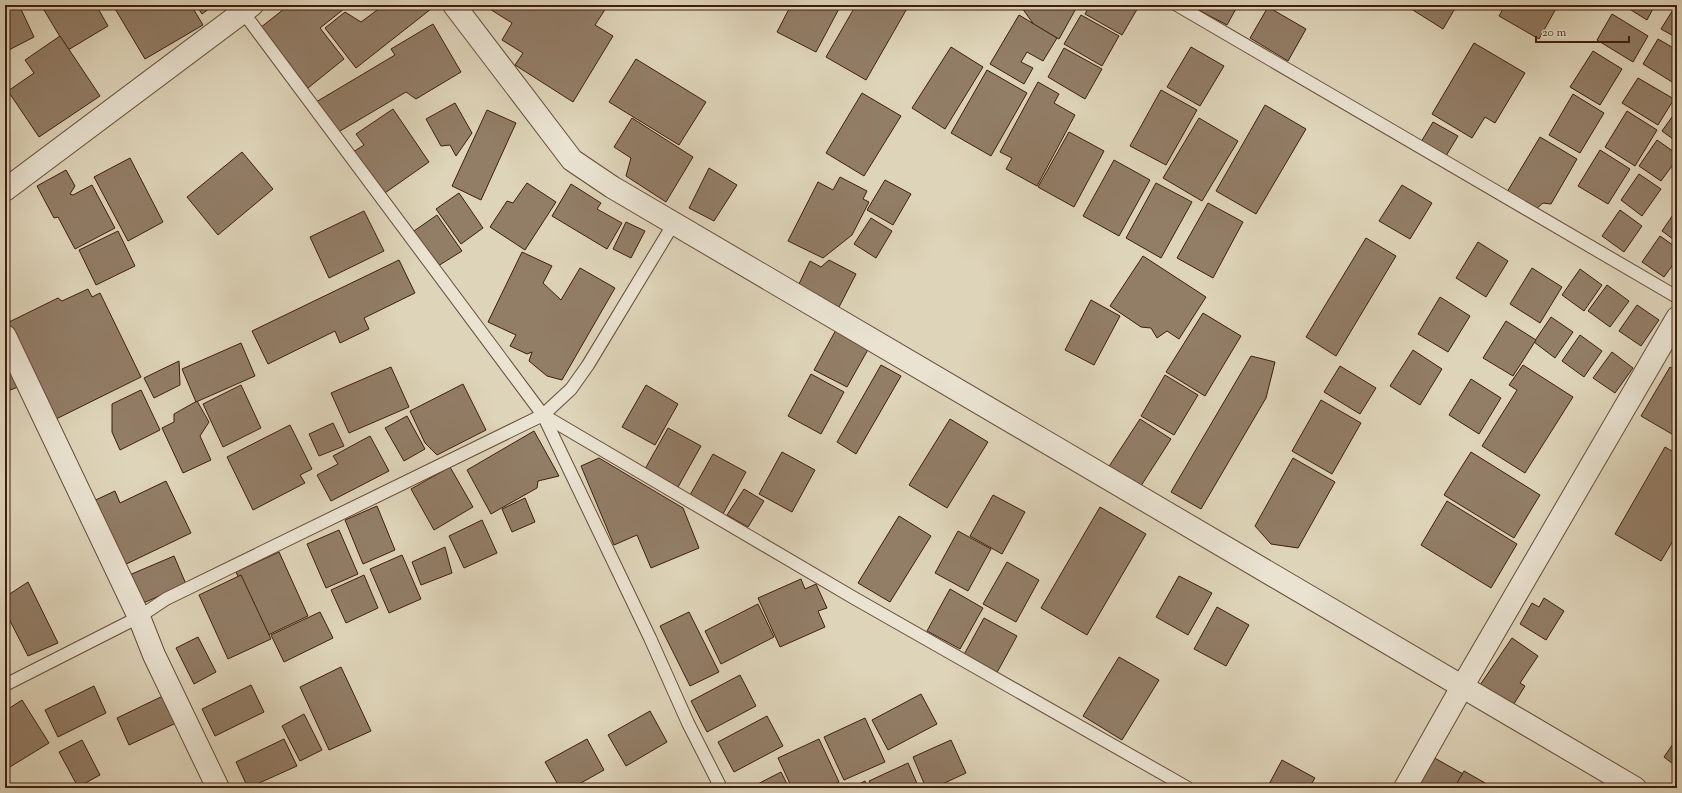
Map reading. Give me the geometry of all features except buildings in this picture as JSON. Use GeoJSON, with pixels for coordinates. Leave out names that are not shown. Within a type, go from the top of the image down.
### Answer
{"type":"FeatureCollection","features":[{"type":"Feature","properties":{"kind":"street"},"geometry":{"type":"LineString","coordinates":[[454,5],[572,160],[612,187],[1635,788]]}},
{"type":"Feature","properties":{"kind":"street"},"geometry":{"type":"LineString","coordinates":[[5,190],[248,8]]}},
{"type":"Feature","properties":{"kind":"street"},"geometry":{"type":"LineString","coordinates":[[1405,788],[1462,687],[1677,318]]}},
{"type":"Feature","properties":{"kind":"street"},"geometry":{"type":"LineString","coordinates":[[5,336],[139,617],[154,655],[218,788]]}},
{"type":"Feature","properties":{"kind":"lane"},"geometry":{"type":"LineString","coordinates":[[1177,5],[1677,297]]}},
{"type":"Feature","properties":{"kind":"lane"},"geometry":{"type":"LineString","coordinates":[[248,8],[543,415],[650,638],[688,722],[721,788]]}},
{"type":"Feature","properties":{"kind":"lane"},"geometry":{"type":"LineString","coordinates":[[5,685],[139,617],[166,599],[543,415],[571,389],[588,365],[674,223]]}},
{"type":"Feature","properties":{"kind":"lane"},"geometry":{"type":"LineString","coordinates":[[543,415],[854,598],[1188,788]]}}]}
